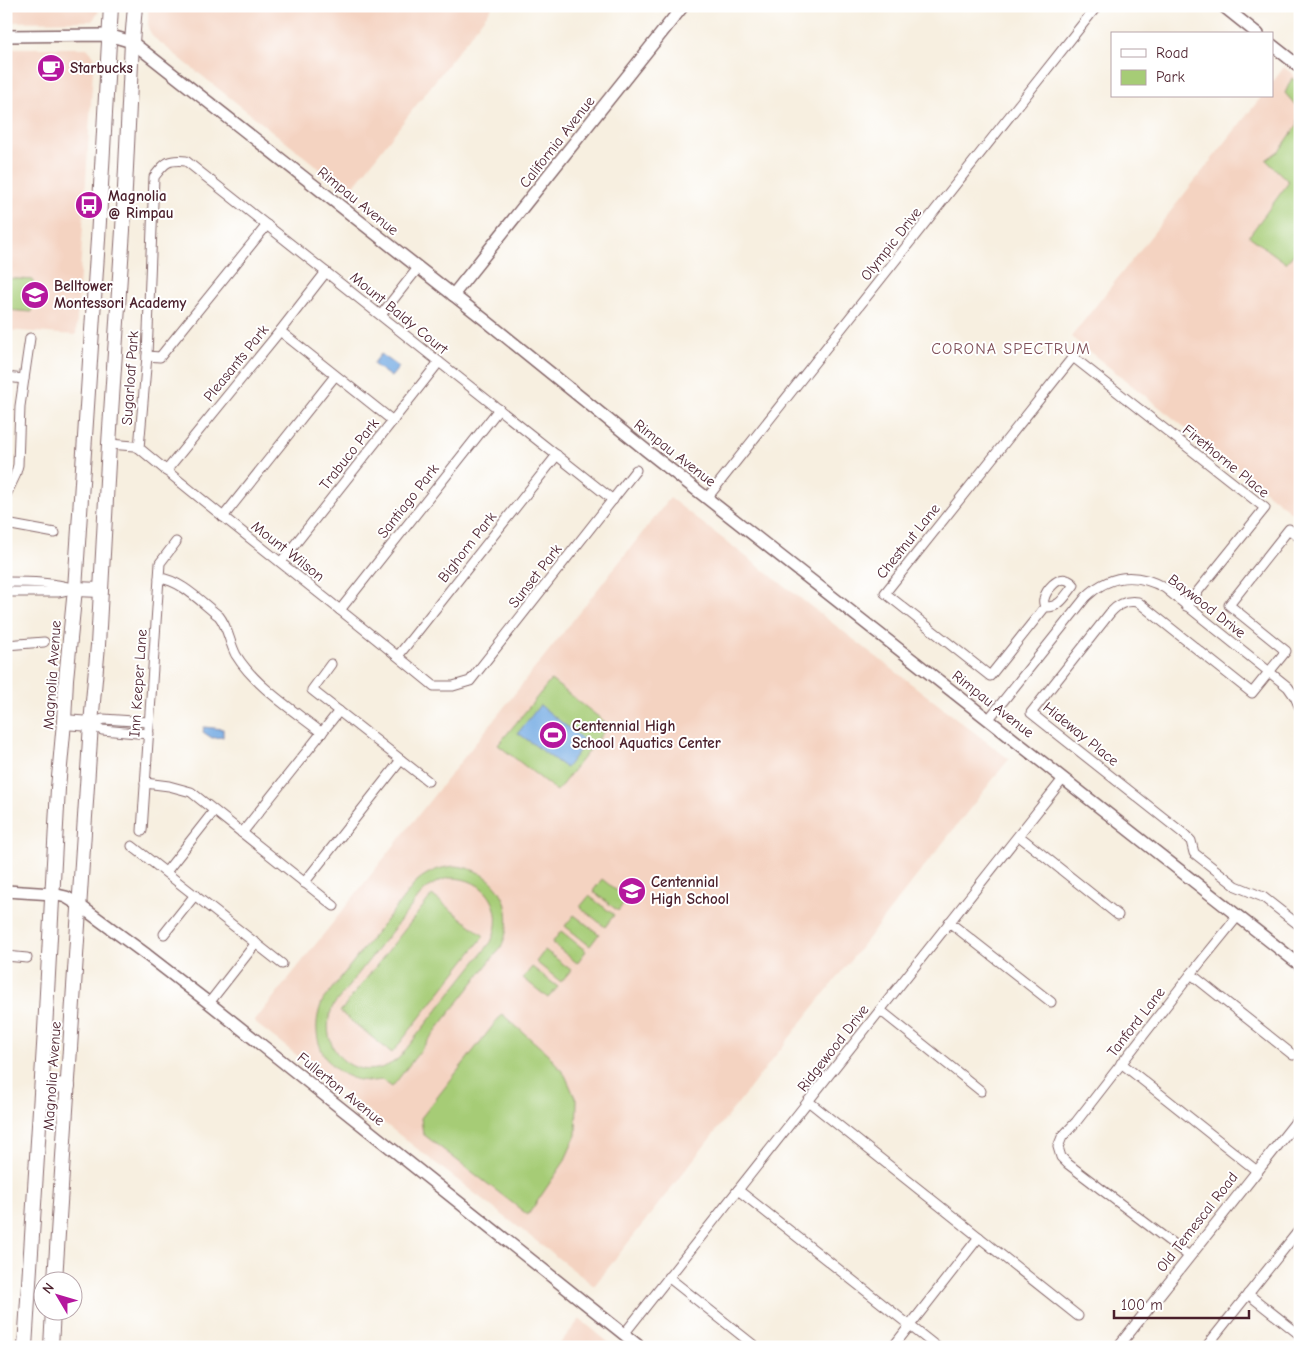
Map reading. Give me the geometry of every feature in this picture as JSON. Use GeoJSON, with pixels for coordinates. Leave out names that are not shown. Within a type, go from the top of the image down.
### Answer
{"type":"FeatureCollection","features":[{"type":"Feature","properties":{"kind":"main road","name":"Magnolia Avenue"},"geometry":{"type":"LineString","coordinates":[[25,1347],[58,788],[75,589],[99,230],[111,6]]}},
{"type":"Feature","properties":{"kind":"main road","name":"Magnolia Avenue"},"geometry":{"type":"LineString","coordinates":[[56,1270],[91,724],[98,645],[135,6]]}},
{"type":"Feature","properties":{"kind":"main road","name":"California Avenue"},"geometry":{"type":"LineString","coordinates":[[453,295],[683,6]]}},
{"type":"Feature","properties":{"kind":"main road"},"geometry":{"type":"LineString","coordinates":[[1223,6],[1256,32]]}},
{"type":"Feature","properties":{"kind":"main road","name":"Rimpau Avenue"},"geometry":{"type":"LineString","coordinates":[[6,36],[108,35],[132,42],[453,295],[647,452],[1300,965]]}},
{"type":"Feature","properties":{"kind":"main road"},"geometry":{"type":"LineString","coordinates":[[1274,47],[1300,67]]}},
{"type":"Feature","properties":{"kind":"main road"},"geometry":{"type":"LineString","coordinates":[[99,230],[123,230]]}},
{"type":"Feature","properties":{"kind":"main road"},"geometry":{"type":"LineString","coordinates":[[75,589],[101,590]]}},
{"type":"Feature","properties":{"kind":"main road"},"geometry":{"type":"LineString","coordinates":[[64,722],[91,724]]}},
{"type":"Feature","properties":{"kind":"main road","name":"Fullerton Avenue"},"geometry":{"type":"LineString","coordinates":[[6,891],[53,894],[80,905],[209,1003],[640,1347]]}},
{"type":"Feature","properties":{"kind":"main road"},"geometry":{"type":"LineString","coordinates":[[42,1084],[68,1086]]}},
{"type":"Feature","properties":{"kind":"main road"},"geometry":{"type":"LineString","coordinates":[[51,1347],[52,1320]]}},
{"type":"Feature","properties":{"kind":"street","name":"Olympic Drive"},"geometry":{"type":"LineString","coordinates":[[707,498],[1097,6]]}},
{"type":"Feature","properties":{"kind":"street","name":"Mount Baldy Court"},"geometry":{"type":"LineString","coordinates":[[165,163],[177,160],[186,161],[613,500]]}},
{"type":"Feature","properties":{"kind":"street","name":"Sugarloaf Park"},"geometry":{"type":"LineString","coordinates":[[138,448],[147,356],[154,177],[165,163]]}},
{"type":"Feature","properties":{"kind":"street"},"geometry":{"type":"LineString","coordinates":[[147,356],[160,357],[267,225]]}},
{"type":"Feature","properties":{"kind":"street"},"geometry":{"type":"LineString","coordinates":[[381,315],[418,268]]}},
{"type":"Feature","properties":{"kind":"street","name":"Pleasants Park"},"geometry":{"type":"LineString","coordinates":[[166,471],[326,272]]}},
{"type":"Feature","properties":{"kind":"street"},"geometry":{"type":"LineString","coordinates":[[280,331],[393,421]]}},
{"type":"Feature","properties":{"kind":"street"},"geometry":{"type":"LineString","coordinates":[[6,496],[18,465],[20,406],[30,338]]}},
{"type":"Feature","properties":{"kind":"street","name":"Firethorne Place"},"geometry":{"type":"LineString","coordinates":[[1073,357],[1265,508],[1186,606]]}},
{"type":"Feature","properties":{"kind":"street","name":"Chestnut Lane"},"geometry":{"type":"LineString","coordinates":[[1045,607],[1052,607],[1059,603],[1074,585],[1068,580],[1061,579],[1056,581],[1044,599],[1045,607],[990,676],[885,593],[1073,357]]}},
{"type":"Feature","properties":{"kind":"street","name":"Trabuco Park"},"geometry":{"type":"LineString","coordinates":[[281,562],[439,362]]}},
{"type":"Feature","properties":{"kind":"street"},"geometry":{"type":"LineString","coordinates":[[223,517],[335,376]]}},
{"type":"Feature","properties":{"kind":"street"},"geometry":{"type":"LineString","coordinates":[[6,377],[24,379]]}},
{"type":"Feature","properties":{"kind":"street","name":"Santiago Park"},"geometry":{"type":"LineString","coordinates":[[340,610],[499,409]]}},
{"type":"Feature","properties":{"kind":"street"},"geometry":{"type":"LineString","coordinates":[[109,444],[138,448]]}},
{"type":"Feature","properties":{"kind":"street","name":"Mount Wilson"},"geometry":{"type":"LineString","coordinates":[[138,448],[434,686],[448,687]]}},
{"type":"Feature","properties":{"kind":"street","name":"Bighorn Park"},"geometry":{"type":"LineString","coordinates":[[398,656],[557,455]]}},
{"type":"Feature","properties":{"kind":"street","name":"Sunset Park"},"geometry":{"type":"LineString","coordinates":[[448,687],[470,681],[636,470]]}},
{"type":"Feature","properties":{"kind":"street"},"geometry":{"type":"LineString","coordinates":[[6,524],[55,533]]}},
{"type":"Feature","properties":{"kind":"street"},"geometry":{"type":"LineString","coordinates":[[1269,672],[1286,651],[1229,605],[1290,529],[1300,538]]}},
{"type":"Feature","properties":{"kind":"street","name":"Inn Keeper Lane"},"geometry":{"type":"LineString","coordinates":[[142,830],[160,563],[176,542]]}},
{"type":"Feature","properties":{"kind":"street"},"geometry":{"type":"LineString","coordinates":[[159,578],[164,578],[178,584],[219,616],[224,622],[230,643],[236,655],[254,678],[322,732]]}},
{"type":"Feature","properties":{"kind":"street","name":"Baywood Drive"},"geometry":{"type":"LineString","coordinates":[[988,720],[1086,597],[1095,588],[1120,578],[1138,578],[1165,588],[1288,687],[1300,708]]}},
{"type":"Feature","properties":{"kind":"street"},"geometry":{"type":"LineString","coordinates":[[6,582],[58,584],[75,589]]}},
{"type":"Feature","properties":{"kind":"street"},"geometry":{"type":"LineString","coordinates":[[1074,585],[1086,597]]}},
{"type":"Feature","properties":{"kind":"street"},"geometry":{"type":"LineString","coordinates":[[6,592],[58,592],[75,589]]}},
{"type":"Feature","properties":{"kind":"street","name":"Hideway Place"},"geometry":{"type":"LineString","coordinates":[[1269,672],[1252,693],[1138,602],[1125,602],[1110,612],[1031,713],[1184,834],[1191,842],[1194,853],[1199,857],[1236,886],[1263,897],[1300,926]]}},
{"type":"Feature","properties":{"kind":"street"},"geometry":{"type":"LineString","coordinates":[[6,645],[44,642]]}},
{"type":"Feature","properties":{"kind":"street"},"geometry":{"type":"LineString","coordinates":[[331,664],[312,690],[428,781]]}},
{"type":"Feature","properties":{"kind":"street"},"geometry":{"type":"LineString","coordinates":[[242,833],[339,711]]}},
{"type":"Feature","properties":{"kind":"street"},"geometry":{"type":"LineString","coordinates":[[91,724],[103,719],[150,722]]}},
{"type":"Feature","properties":{"kind":"street"},"geometry":{"type":"LineString","coordinates":[[91,724],[102,730],[149,734]]}},
{"type":"Feature","properties":{"kind":"street"},"geometry":{"type":"LineString","coordinates":[[304,882],[401,760]]}},
{"type":"Feature","properties":{"kind":"street","name":"Ridgewood Drive"},"geometry":{"type":"LineString","coordinates":[[624,1334],[1063,779]]}},
{"type":"Feature","properties":{"kind":"street"},"geometry":{"type":"LineString","coordinates":[[146,783],[169,786],[191,792],[334,906]]}},
{"type":"Feature","properties":{"kind":"street"},"geometry":{"type":"LineString","coordinates":[[166,872],[214,811]]}},
{"type":"Feature","properties":{"kind":"street"},"geometry":{"type":"LineString","coordinates":[[1018,836],[1118,916]]}},
{"type":"Feature","properties":{"kind":"street"},"geometry":{"type":"LineString","coordinates":[[132,846],[282,964]]}},
{"type":"Feature","properties":{"kind":"street"},"geometry":{"type":"LineString","coordinates":[[164,934],[195,895]]}},
{"type":"Feature","properties":{"kind":"street","name":"Tanford Lane"},"geometry":{"type":"LineString","coordinates":[[1190,1256],[1068,1164],[1061,1156],[1058,1147],[1062,1137],[1076,1122],[1238,916]]}},
{"type":"Feature","properties":{"kind":"street"},"geometry":{"type":"LineString","coordinates":[[950,922],[1051,1002]]}},
{"type":"Feature","properties":{"kind":"street"},"geometry":{"type":"LineString","coordinates":[[209,1003],[256,943]]}},
{"type":"Feature","properties":{"kind":"street"},"geometry":{"type":"LineString","coordinates":[[6,956],[27,958]]}},
{"type":"Feature","properties":{"kind":"street"},"geometry":{"type":"LineString","coordinates":[[1191,974],[1293,1055]]}},
{"type":"Feature","properties":{"kind":"street"},"geometry":{"type":"LineString","coordinates":[[880,1010],[982,1091]]}},
{"type":"Feature","properties":{"kind":"street"},"geometry":{"type":"LineString","coordinates":[[1121,1063],[1257,1171]]}},
{"type":"Feature","properties":{"kind":"street"},"geometry":{"type":"LineString","coordinates":[[808,1102],[1078,1316]]}},
{"type":"Feature","properties":{"kind":"street","name":"Old Temescal Road"},"geometry":{"type":"LineString","coordinates":[[1118,1347],[1300,1116]]}},
{"type":"Feature","properties":{"kind":"street"},"geometry":{"type":"LineString","coordinates":[[738,1190],[937,1347]]}},
{"type":"Feature","properties":{"kind":"street"},"geometry":{"type":"LineString","coordinates":[[1206,1347],[1300,1229]]}},
{"type":"Feature","properties":{"kind":"street"},"geometry":{"type":"LineString","coordinates":[[893,1347],[980,1238]]}},
{"type":"Feature","properties":{"kind":"street"},"geometry":{"type":"LineString","coordinates":[[668,1277],[756,1347]]}},
{"type":"Feature","properties":{"kind":"street"},"geometry":{"type":"LineString","coordinates":[[1248,1294],[1300,1335]]}},
{"type":"Feature","properties":{"kind":"shaded area"},"geometry":{"type":"Polygon","coordinates":[[[6,6],[99,6],[98,13],[92,21],[6,22],[6,6]]]}},
{"type":"Feature","properties":{"kind":"shaded area"},"geometry":{"type":"Polygon","coordinates":[[[148,6],[493,6],[349,192],[153,37],[148,28],[148,6]]]}},
{"type":"Feature","properties":{"kind":"shaded area"},"geometry":{"type":"Polygon","coordinates":[[[6,48],[87,48],[94,55],[76,335],[6,330],[6,48]]]}},
{"type":"Feature","properties":{"kind":"shaded area"},"geometry":{"type":"Polygon","coordinates":[[[1284,67],[1300,80],[1300,519],[1071,337],[1260,98],[1274,98],[1274,80],[1284,67]]]}},
{"type":"Feature","properties":{"kind":"shaded area","name":"Centennial High School"},"geometry":{"type":"Polygon","coordinates":[[[670,498],[1009,759],[594,1286],[254,1022],[670,498]]]}},
{"type":"Feature","properties":{"kind":"shaded area"},"geometry":{"type":"Polygon","coordinates":[[[580,1319],[614,1347],[557,1347],[580,1319]]]}},
{"type":"Feature","properties":{"kind":"green space"},"geometry":{"type":"Polygon","coordinates":[[[1292,78],[1300,85],[1300,247],[1286,263],[1249,236],[1289,182],[1266,160],[1280,150],[1298,124],[1298,108],[1285,93],[1292,78]]]}},
{"type":"Feature","properties":{"kind":"green space"},"geometry":{"type":"Polygon","coordinates":[[[6,278],[33,280],[32,312],[6,310],[6,278]]]}},
{"type":"Feature","properties":{"kind":"green space","name":"Centennial High School Aquatics Center"},"geometry":{"type":"Polygon","coordinates":[[[551,680],[609,725],[557,791],[498,745],[551,680]]]}},
{"type":"Feature","properties":{"kind":"green space"},"geometry":{"type":"Polygon","coordinates":[[[456,866],[471,869],[484,875],[501,894],[506,906],[508,919],[501,947],[392,1087],[382,1080],[365,1081],[350,1077],[337,1070],[327,1060],[320,1047],[317,1032],[318,1016],[323,1000],[417,881],[431,872],[456,866]],[[449,878],[430,886],[421,894],[333,1006],[329,1022],[330,1038],[335,1051],[344,1061],[356,1067],[370,1070],[384,1067],[399,1058],[491,942],[496,918],[490,897],[483,889],[462,879],[449,878]]]}},
{"type":"Feature","properties":{"kind":"green space"},"geometry":{"type":"Polygon","coordinates":[[[602,879],[627,899],[618,911],[593,891],[602,879]]]}},
{"type":"Feature","properties":{"kind":"green space"},"geometry":{"type":"Polygon","coordinates":[[[432,895],[484,936],[392,1053],[340,1012],[432,895]]]}},
{"type":"Feature","properties":{"kind":"green space"},"geometry":{"type":"Polygon","coordinates":[[[589,896],[614,915],[605,927],[580,907],[589,896]]]}},
{"type":"Feature","properties":{"kind":"green space"},"geometry":{"type":"Polygon","coordinates":[[[574,915],[599,934],[590,946],[565,926],[574,915]]]}},
{"type":"Feature","properties":{"kind":"green space"},"geometry":{"type":"Polygon","coordinates":[[[561,931],[586,951],[577,963],[552,943],[561,931]]]}},
{"type":"Feature","properties":{"kind":"green space"},"geometry":{"type":"Polygon","coordinates":[[[545,950],[571,970],[561,982],[536,962],[545,950]]]}},
{"type":"Feature","properties":{"kind":"green space"},"geometry":{"type":"Polygon","coordinates":[[[532,967],[558,987],[548,998],[523,978],[532,967]]]}},
{"type":"Feature","properties":{"kind":"green space"},"geometry":{"type":"Polygon","coordinates":[[[502,1014],[548,1054],[565,1075],[577,1102],[576,1135],[564,1162],[528,1215],[423,1134],[421,1118],[502,1014]]]}},
{"type":"Feature","properties":{"kind":"water"},"geometry":{"type":"Polygon","coordinates":[[[381,354],[399,367],[391,377],[373,364],[381,354]]]}},
{"type":"Feature","properties":{"kind":"water"},"geometry":{"type":"Polygon","coordinates":[[[540,705],[586,742],[566,768],[518,733],[540,705]]]}},
{"type":"Feature","properties":{"kind":"water"},"geometry":{"type":"Polygon","coordinates":[[[204,727],[223,729],[223,737],[212,738],[203,732],[204,727]]]}},
{"type":"Feature","properties":{"kind":"place","name":"Starbucks"},"geometry":{"type":"Point","coordinates":[51,68]}},
{"type":"Feature","properties":{"kind":"place","name":"Magnolia @ Rimpau"},"geometry":{"type":"Point","coordinates":[89,205]}},
{"type":"Feature","properties":{"kind":"place","name":"Belltower Montessori Academy"},"geometry":{"type":"Point","coordinates":[35,295]}},
{"type":"Feature","properties":{"kind":"place","name":"Centennial High School Aquatics Center"},"geometry":{"type":"Point","coordinates":[553,735]}},
{"type":"Feature","properties":{"kind":"place","name":"Centennial High School"},"geometry":{"type":"Point","coordinates":[632,891]}},
{"type":"Feature","properties":{"kind":"district","name":"CORONA SPECTRUM"},"geometry":{"type":"Point","coordinates":[1011,349]}}]}
